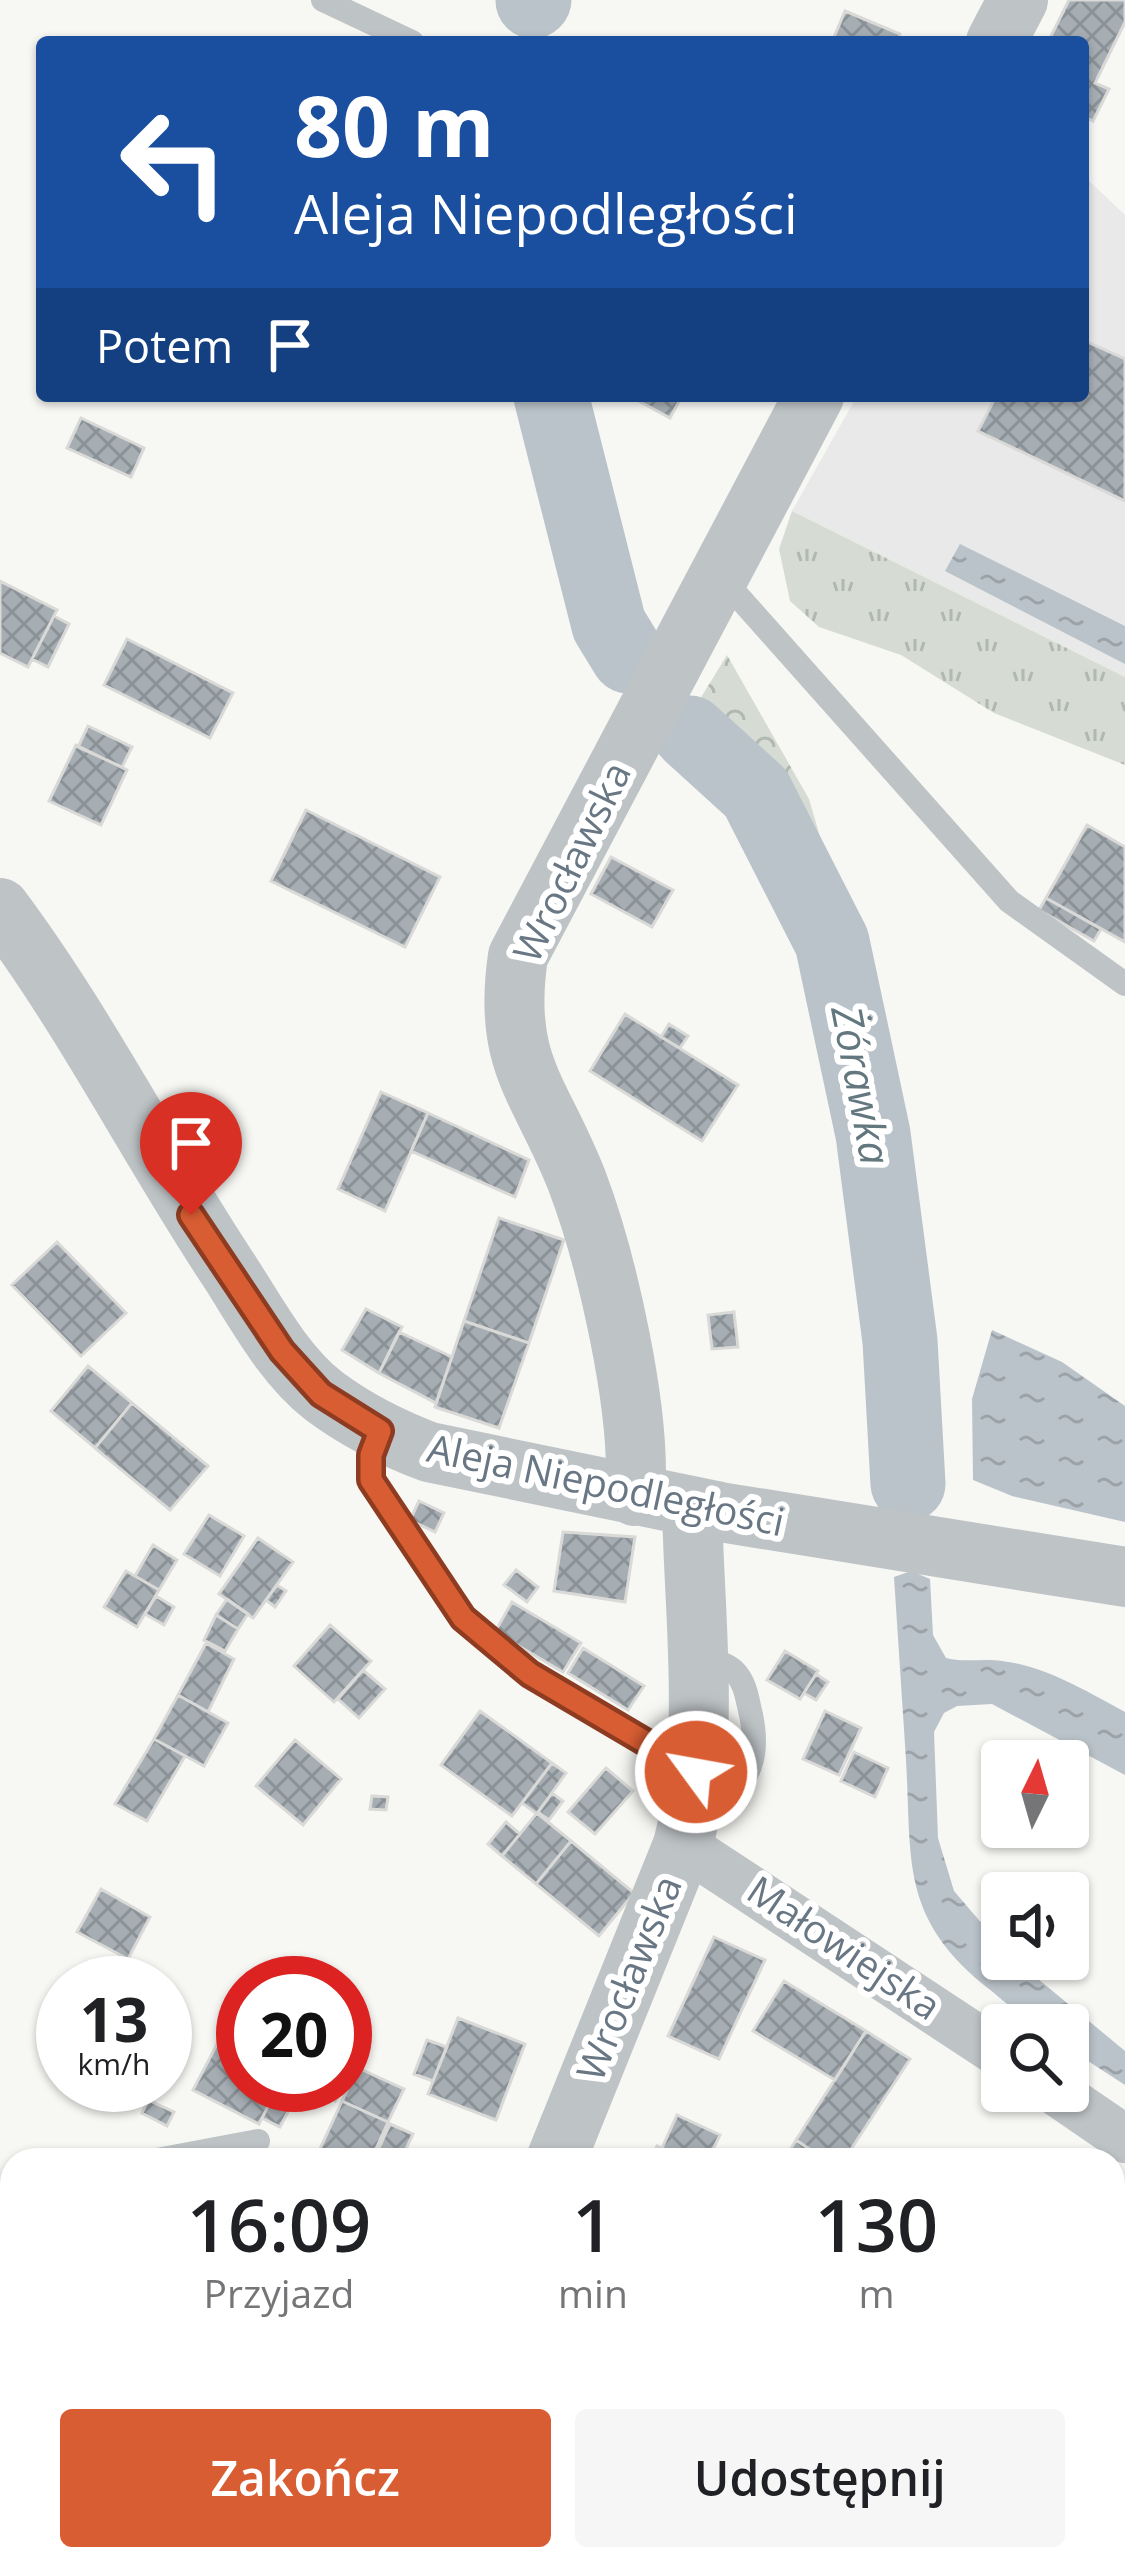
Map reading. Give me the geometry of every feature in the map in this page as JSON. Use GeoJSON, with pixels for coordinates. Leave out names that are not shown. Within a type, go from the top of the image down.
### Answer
{"type":"FeatureCollection","features":[{"type":"Feature","properties":{"kind":"street"},"geometry":{"type":"LineString","coordinates":[[999,36],[1018,0]]}},
{"type":"Feature","properties":{"kind":"street","name":"Wrocławska"},"geometry":{"type":"LineString","coordinates":[[561,2148],[691,1806],[697,1655],[663,1501],[633,1423],[589,1216],[518,1056],[513,988],[518,956],[811,402]]}},
{"type":"Feature","properties":{"kind":"street","name":"Aleja Niepodległości"},"geometry":{"type":"LineString","coordinates":[[0,908],[41,963],[191,1215],[282,1351],[321,1394],[380,1431],[429,1452],[663,1501],[1125,1576]]}},
{"type":"Feature","properties":{"kind":"street","name":"Małowiejska"},"geometry":{"type":"LineString","coordinates":[[691,1806],[981,2038]]}},
{"type":"Feature","properties":{"kind":"street"},"geometry":{"type":"LineString","coordinates":[[1085,2112],[1125,2139]]}},
{"type":"Feature","properties":{"kind":"lane"},"geometry":{"type":"LineString","coordinates":[[323,0],[399,36]]}},
{"type":"Feature","properties":{"kind":"lane"},"geometry":{"type":"LineString","coordinates":[[720,575],[1010,901],[1125,984]]}},
{"type":"Feature","properties":{"kind":"lane"},"geometry":{"type":"LineString","coordinates":[[380,1431],[371,1455],[371,1480],[463,1618],[691,1806]]}},
{"type":"Feature","properties":{"kind":"lane"},"geometry":{"type":"LineString","coordinates":[[221,2148],[258,2141]]}},
{"type":"Feature","properties":{"kind":"shaded area"},"geometry":{"type":"Polygon","coordinates":[[[1089,181],[1125,215],[1125,677],[792,511],[854,402],[1089,402],[1089,181]]]}},
{"type":"Feature","properties":{"kind":"green space"},"geometry":{"type":"Polygon","coordinates":[[[792,511],[1125,677],[1125,765],[994,713],[901,655],[819,627],[790,601],[779,549],[792,511]]]}},
{"type":"Feature","properties":{"kind":"green space"},"geometry":{"type":"Polygon","coordinates":[[[727,655],[809,799],[899,1107],[931,1319],[914,1343],[883,1104],[831,920],[700,699],[727,655]]]}},
{"type":"Feature","properties":{"kind":"water"},"geometry":{"type":"Polygon","coordinates":[[[960,544],[1125,626],[1125,664],[945,571],[960,544]]]}},
{"type":"Feature","properties":{"kind":"water"},"geometry":{"type":"Polygon","coordinates":[[[992,1330],[1062,1362],[1125,1406],[1125,1522],[1012,1496],[973,1480],[972,1399],[992,1330]]]}},
{"type":"Feature","properties":{"kind":"water"},"geometry":{"type":"Polygon","coordinates":[[[911,1571],[930,1579],[933,1635],[946,1658],[1034,1668],[1125,1712],[1125,1775],[1089,1756],[1089,1740],[1059,1740],[992,1704],[957,1706],[944,1713],[934,1732],[938,1838],[954,1891],[981,1922],[981,1980],[1039,1980],[1068,2004],[1009,2004],[960,1963],[925,1912],[911,1858],[894,1577],[911,1571]]]}},
{"type":"Feature","properties":{"kind":"water"},"geometry":{"type":"Polygon","coordinates":[[[1089,2021],[1125,2051],[1125,2085],[1089,2062],[1089,2021]]]}},
{"type":"Feature","properties":{"kind":"building"},"geometry":{"type":"Polygon","coordinates":[[[1069,0],[1125,0],[1125,22],[1095,83],[1109,89],[1093,121],[1089,119],[1089,36],[1051,36],[1069,0]]]}},
{"type":"Feature","properties":{"kind":"building"},"geometry":{"type":"Polygon","coordinates":[[[845,11],[900,34],[899,36],[835,36],[845,11]]]}},
{"type":"Feature","properties":{"kind":"building"},"geometry":{"type":"Polygon","coordinates":[[[1089,343],[1125,359],[1125,501],[978,431],[993,402],[1089,402],[1089,343]]]}},
{"type":"Feature","properties":{"kind":"building"},"geometry":{"type":"Polygon","coordinates":[[[641,402],[679,402],[670,418],[641,402]]]}},
{"type":"Feature","properties":{"kind":"building"},"geometry":{"type":"Polygon","coordinates":[[[81,418],[144,448],[131,477],[67,448],[81,418]]]}},
{"type":"Feature","properties":{"kind":"building"},"geometry":{"type":"Polygon","coordinates":[[[0,581],[57,610],[28,667],[0,653],[0,581]]]}},
{"type":"Feature","properties":{"kind":"building"},"geometry":{"type":"Polygon","coordinates":[[[54,616],[69,624],[48,667],[32,659],[54,616]]]}},
{"type":"Feature","properties":{"kind":"building"},"geometry":{"type":"Polygon","coordinates":[[[127,639],[233,693],[210,738],[104,685],[127,639]]]}},
{"type":"Feature","properties":{"kind":"building"},"geometry":{"type":"Polygon","coordinates":[[[88,726],[132,747],[122,767],[78,747],[88,726]]]}},
{"type":"Feature","properties":{"kind":"building"},"geometry":{"type":"Polygon","coordinates":[[[76,745],[127,770],[101,825],[49,801],[76,745]]]}},
{"type":"Feature","properties":{"kind":"building"},"geometry":{"type":"Polygon","coordinates":[[[306,810],[440,877],[405,947],[271,881],[306,810]]]}},
{"type":"Feature","properties":{"kind":"building"},"geometry":{"type":"Polygon","coordinates":[[[1087,825],[1125,847],[1125,942],[1046,898],[1087,825]]]}},
{"type":"Feature","properties":{"kind":"building"},"geometry":{"type":"Polygon","coordinates":[[[611,857],[673,890],[652,927],[591,894],[611,857]]]}},
{"type":"Feature","properties":{"kind":"building"},"geometry":{"type":"Polygon","coordinates":[[[1046,898],[1101,929],[1094,941],[1039,910],[1046,898]]]}},
{"type":"Feature","properties":{"kind":"building"},"geometry":{"type":"Polygon","coordinates":[[[625,1014],[738,1085],[702,1141],[590,1071],[625,1014]]]}},
{"type":"Feature","properties":{"kind":"building"},"geometry":{"type":"Polygon","coordinates":[[[669,1024],[688,1036],[680,1048],[661,1037],[669,1024]]]}},
{"type":"Feature","properties":{"kind":"building"},"geometry":{"type":"Polygon","coordinates":[[[381,1092],[428,1113],[385,1211],[338,1189],[381,1092]]]}},
{"type":"Feature","properties":{"kind":"building"},"geometry":{"type":"Polygon","coordinates":[[[428,1113],[529,1160],[515,1197],[411,1151],[428,1113]]]}},
{"type":"Feature","properties":{"kind":"building"},"geometry":{"type":"Polygon","coordinates":[[[499,1218],[564,1240],[529,1343],[464,1321],[499,1218]]]}},
{"type":"Feature","properties":{"kind":"building"},"geometry":{"type":"Polygon","coordinates":[[[57,1242],[126,1313],[81,1356],[12,1285],[57,1242]]]}},
{"type":"Feature","properties":{"kind":"building"},"geometry":{"type":"Polygon","coordinates":[[[366,1309],[402,1327],[379,1373],[342,1350],[366,1309]]]}},
{"type":"Feature","properties":{"kind":"building"},"geometry":{"type":"Polygon","coordinates":[[[734,1312],[738,1347],[712,1349],[708,1315],[734,1312]]]}},
{"type":"Feature","properties":{"kind":"building"},"geometry":{"type":"Polygon","coordinates":[[[464,1321],[529,1343],[499,1428],[435,1407],[464,1321]]]}},
{"type":"Feature","properties":{"kind":"building"},"geometry":{"type":"Polygon","coordinates":[[[399,1332],[452,1357],[436,1403],[379,1373],[399,1332]]]}},
{"type":"Feature","properties":{"kind":"building"},"geometry":{"type":"Polygon","coordinates":[[[88,1366],[132,1403],[95,1448],[51,1411],[88,1366]]]}},
{"type":"Feature","properties":{"kind":"building"},"geometry":{"type":"Polygon","coordinates":[[[132,1403],[208,1466],[170,1510],[95,1448],[132,1403]]]}},
{"type":"Feature","properties":{"kind":"building"},"geometry":{"type":"Polygon","coordinates":[[[419,1501],[444,1513],[435,1532],[410,1520],[419,1501]]]}},
{"type":"Feature","properties":{"kind":"building"},"geometry":{"type":"Polygon","coordinates":[[[209,1515],[244,1536],[220,1576],[184,1554],[209,1515]]]}},
{"type":"Feature","properties":{"kind":"building"},"geometry":{"type":"Polygon","coordinates":[[[563,1532],[635,1537],[625,1602],[554,1591],[563,1532]]]}},
{"type":"Feature","properties":{"kind":"building"},"geometry":{"type":"Polygon","coordinates":[[[258,1538],[293,1562],[253,1618],[219,1594],[258,1538]]]}},
{"type":"Feature","properties":{"kind":"building"},"geometry":{"type":"Polygon","coordinates":[[[153,1545],[177,1560],[159,1590],[135,1576],[153,1545]]]}},
{"type":"Feature","properties":{"kind":"building"},"geometry":{"type":"Polygon","coordinates":[[[516,1570],[538,1587],[527,1602],[504,1585],[516,1570]]]}},
{"type":"Feature","properties":{"kind":"building"},"geometry":{"type":"Polygon","coordinates":[[[126,1571],[159,1590],[137,1627],[104,1607],[126,1571]]]}},
{"type":"Feature","properties":{"kind":"building"},"geometry":{"type":"Polygon","coordinates":[[[277,1585],[286,1591],[275,1607],[266,1600],[277,1585]]]}},
{"type":"Feature","properties":{"kind":"building"},"geometry":{"type":"Polygon","coordinates":[[[156,1596],[174,1607],[164,1625],[145,1614],[156,1596]]]}},
{"type":"Feature","properties":{"kind":"building"},"geometry":{"type":"Polygon","coordinates":[[[227,1599],[248,1614],[238,1629],[216,1615],[227,1599]]]}},
{"type":"Feature","properties":{"kind":"building"},"geometry":{"type":"Polygon","coordinates":[[[512,1602],[581,1643],[563,1672],[495,1632],[512,1602]]]}},
{"type":"Feature","properties":{"kind":"building"},"geometry":{"type":"Polygon","coordinates":[[[216,1615],[238,1629],[225,1651],[204,1640],[216,1615]]]}},
{"type":"Feature","properties":{"kind":"building"},"geometry":{"type":"Polygon","coordinates":[[[330,1625],[371,1661],[334,1702],[294,1666],[330,1625]]]}},
{"type":"Feature","properties":{"kind":"building"},"geometry":{"type":"Polygon","coordinates":[[[206,1643],[234,1659],[208,1712],[178,1695],[206,1643]]]}},
{"type":"Feature","properties":{"kind":"building"},"geometry":{"type":"Polygon","coordinates":[[[583,1648],[644,1686],[628,1710],[568,1673],[583,1648]]]}},
{"type":"Feature","properties":{"kind":"building"},"geometry":{"type":"Polygon","coordinates":[[[785,1651],[818,1671],[800,1699],[767,1680],[785,1651]]]}},
{"type":"Feature","properties":{"kind":"building"},"geometry":{"type":"Polygon","coordinates":[[[363,1670],[385,1689],[359,1718],[338,1699],[363,1670]]]}},
{"type":"Feature","properties":{"kind":"building"},"geometry":{"type":"Polygon","coordinates":[[[816,1674],[828,1682],[816,1700],[804,1693],[816,1674]]]}},
{"type":"Feature","properties":{"kind":"building"},"geometry":{"type":"Polygon","coordinates":[[[178,1695],[228,1723],[204,1766],[154,1739],[178,1695]]]}},
{"type":"Feature","properties":{"kind":"building"},"geometry":{"type":"Polygon","coordinates":[[[480,1711],[552,1763],[512,1816],[441,1765],[480,1711]]]}},
{"type":"Feature","properties":{"kind":"building"},"geometry":{"type":"Polygon","coordinates":[[[825,1711],[861,1728],[839,1775],[803,1759],[825,1711]]]}},
{"type":"Feature","properties":{"kind":"building"},"geometry":{"type":"Polygon","coordinates":[[[154,1739],[185,1756],[147,1821],[115,1804],[154,1739]]]}},
{"type":"Feature","properties":{"kind":"building"},"geometry":{"type":"Polygon","coordinates":[[[295,1740],[341,1779],[303,1825],[256,1786],[295,1740]]]}},
{"type":"Feature","properties":{"kind":"building"},"geometry":{"type":"Polygon","coordinates":[[[854,1752],[888,1768],[875,1797],[841,1781],[854,1752]]]}},
{"type":"Feature","properties":{"kind":"building"},"geometry":{"type":"Polygon","coordinates":[[[552,1763],[566,1773],[537,1814],[522,1803],[552,1763]]]}},
{"type":"Feature","properties":{"kind":"building"},"geometry":{"type":"Polygon","coordinates":[[[606,1768],[633,1791],[595,1834],[568,1812],[606,1768]]]}},
{"type":"Feature","properties":{"kind":"building"},"geometry":{"type":"Polygon","coordinates":[[[552,1793],[563,1801],[549,1820],[538,1812],[552,1793]]]}},
{"type":"Feature","properties":{"kind":"building"},"geometry":{"type":"Polygon","coordinates":[[[372,1796],[388,1797],[386,1810],[370,1809],[372,1796]]]}},
{"type":"Feature","properties":{"kind":"building"},"geometry":{"type":"Polygon","coordinates":[[[537,1813],[571,1841],[536,1884],[502,1856],[537,1813]]]}},
{"type":"Feature","properties":{"kind":"building"},"geometry":{"type":"Polygon","coordinates":[[[506,1822],[520,1834],[502,1856],[488,1844],[506,1822]]]}},
{"type":"Feature","properties":{"kind":"building"},"geometry":{"type":"Polygon","coordinates":[[[571,1841],[634,1893],[599,1936],[536,1884],[571,1841]]]}},
{"type":"Feature","properties":{"kind":"building"},"geometry":{"type":"Polygon","coordinates":[[[101,1889],[150,1917],[130,1956],[77,1932],[101,1889]]]}},
{"type":"Feature","properties":{"kind":"building"},"geometry":{"type":"Polygon","coordinates":[[[714,1937],[765,1960],[719,2059],[668,2036],[714,1937]]]}},
{"type":"Feature","properties":{"kind":"building"},"geometry":{"type":"Polygon","coordinates":[[[784,1981],[866,2031],[835,2080],[753,2031],[784,1981]]]}},
{"type":"Feature","properties":{"kind":"building"},"geometry":{"type":"Polygon","coordinates":[[[458,2018],[525,2044],[496,2120],[428,2094],[458,2018]]]}},
{"type":"Feature","properties":{"kind":"building"},"geometry":{"type":"Polygon","coordinates":[[[866,2031],[910,2059],[852,2148],[808,2148],[796,2140],[866,2031]]]}},
{"type":"Feature","properties":{"kind":"building"},"geometry":{"type":"Polygon","coordinates":[[[427,2040],[447,2047],[433,2081],[414,2074],[427,2040]]]}},
{"type":"Feature","properties":{"kind":"building"},"geometry":{"type":"Polygon","coordinates":[[[216,2046],[216,2102],[193,2090],[216,2046]]]}},
{"type":"Feature","properties":{"kind":"building"},"geometry":{"type":"Polygon","coordinates":[[[372,2074],[404,2089],[388,2122],[366,2112],[372,2112],[372,2074]]]}},
{"type":"Feature","properties":{"kind":"building"},"geometry":{"type":"Polygon","coordinates":[[[142,2112],[174,2112],[167,2126],[142,2112]]]}},
{"type":"Feature","properties":{"kind":"building"},"geometry":{"type":"Polygon","coordinates":[[[236,2112],[265,2112],[259,2124],[236,2112]]]}},
{"type":"Feature","properties":{"kind":"building"},"geometry":{"type":"Polygon","coordinates":[[[265,2112],[288,2112],[280,2127],[262,2118],[265,2112]]]}},
{"type":"Feature","properties":{"kind":"building"},"geometry":{"type":"Polygon","coordinates":[[[337,2112],[366,2112],[388,2122],[376,2148],[320,2148],[337,2112]]]}},
{"type":"Feature","properties":{"kind":"building"},"geometry":{"type":"Polygon","coordinates":[[[677,2115],[720,2135],[714,2148],[662,2148],[677,2115]]]}},
{"type":"Feature","properties":{"kind":"building"},"geometry":{"type":"Polygon","coordinates":[[[390,2124],[413,2134],[407,2148],[379,2148],[390,2124]]]}},
{"type":"Feature","properties":{"kind":"waterway","name":"Żórawka"},"geometry":{"type":"LineString","coordinates":[[553,402],[609,625],[628,656]]}},
{"type":"Feature","properties":{"kind":"waterway","name":"Żórawka"},"geometry":{"type":"LineString","coordinates":[[690,733],[756,793],[832,942],[873,1134],[900,1341],[908,1484]]}},
{"type":"Feature","properties":{"kind":"route"},"geometry":{"type":"LineString","coordinates":[[191,1215],[282,1351],[321,1394],[380,1431],[371,1455],[371,1480],[400,1531],[463,1618],[530,1674],[696,1772]]}}]}
